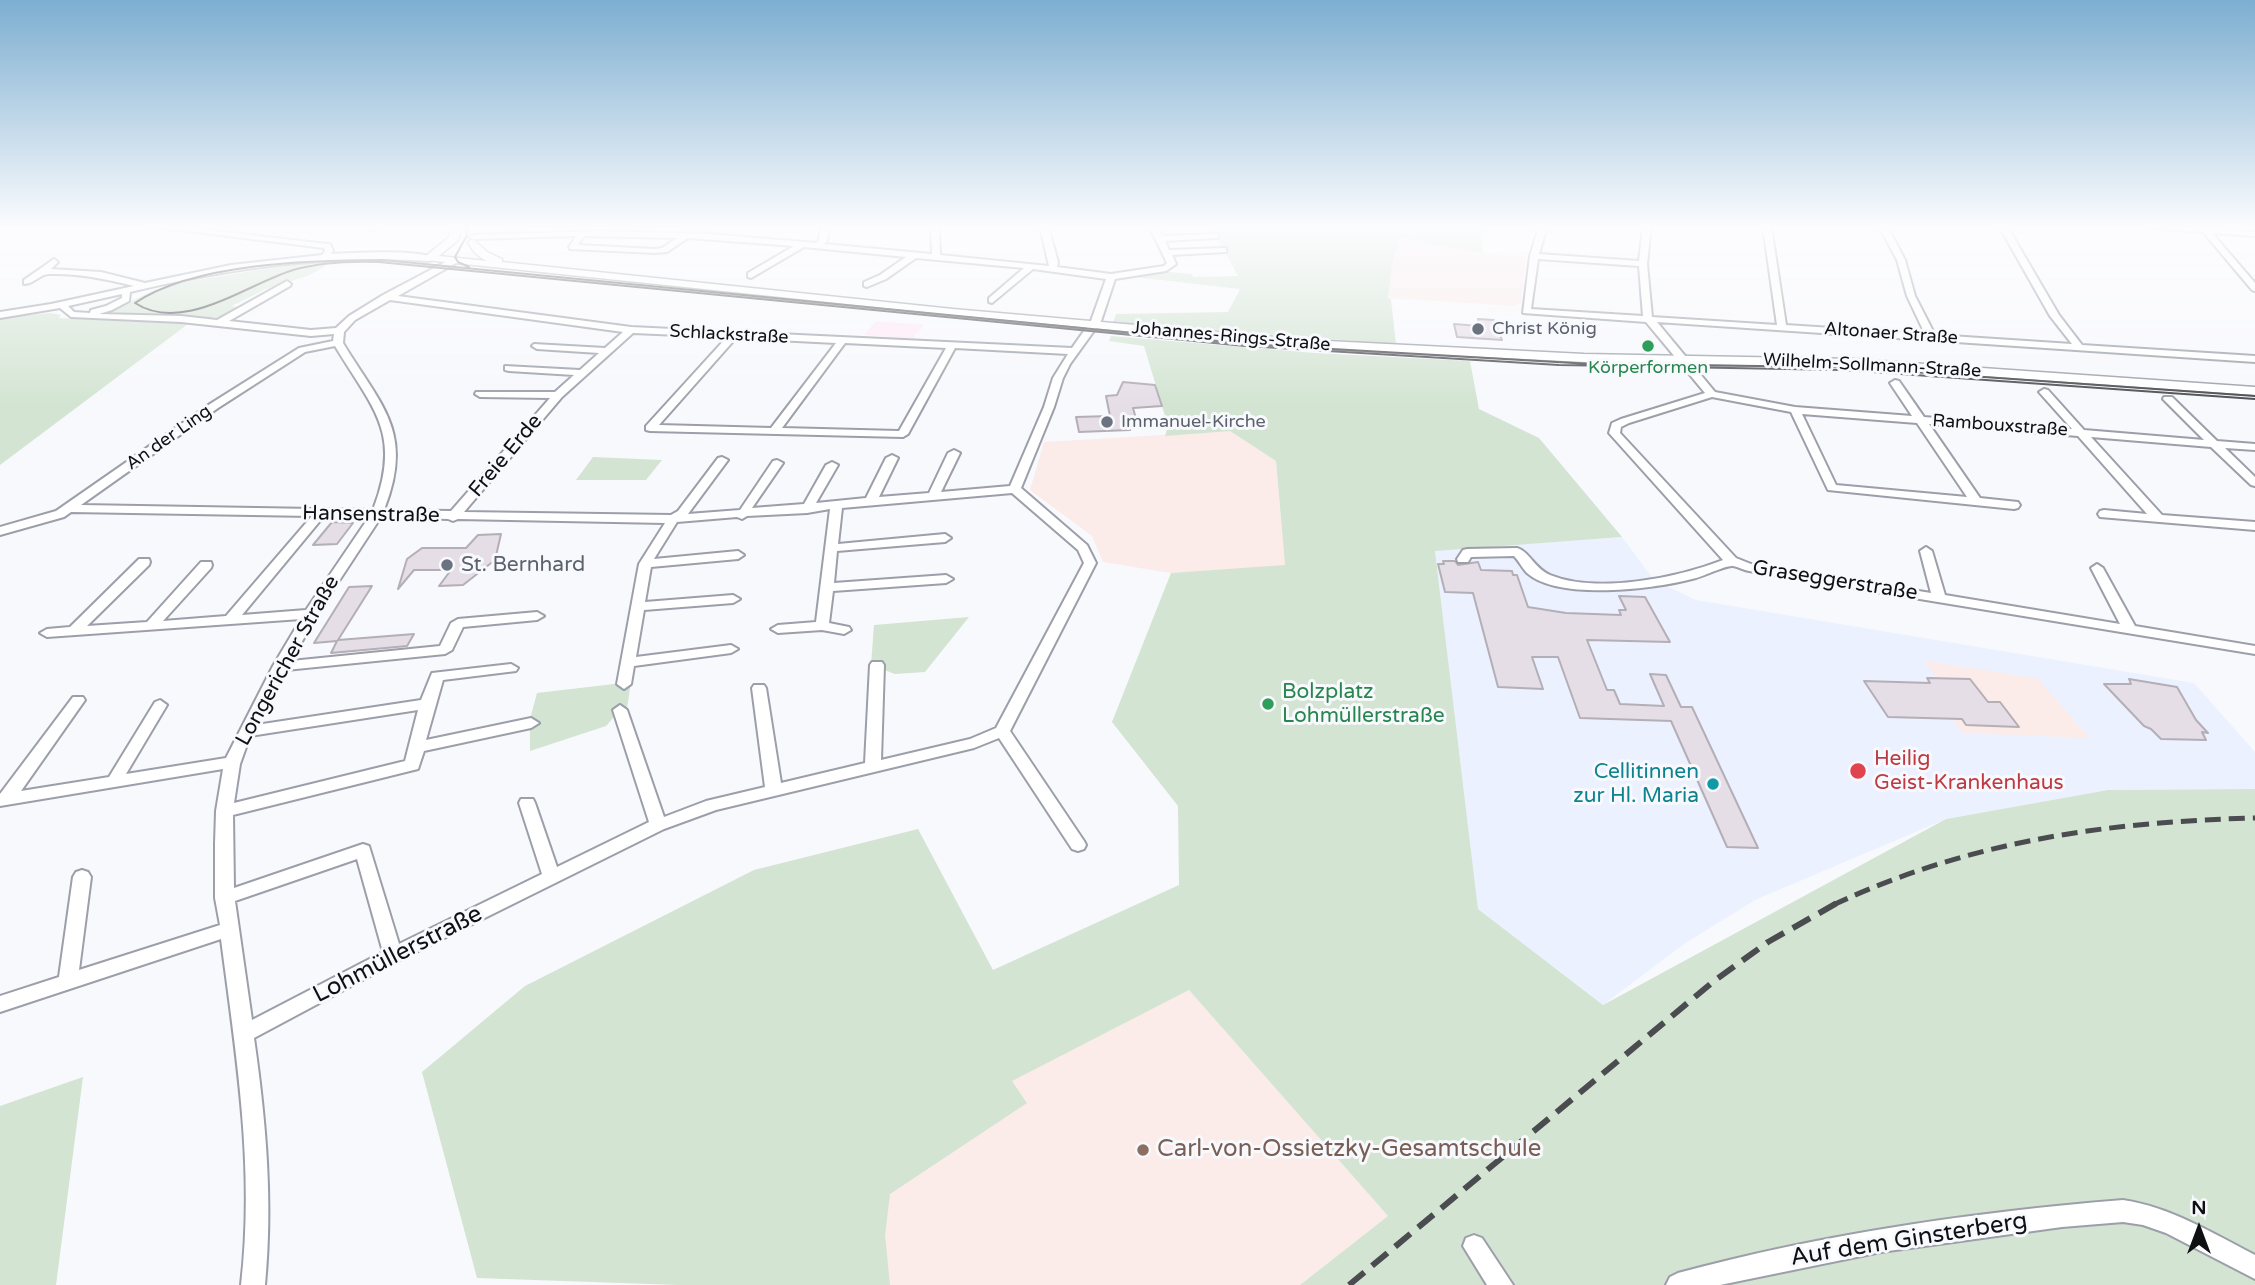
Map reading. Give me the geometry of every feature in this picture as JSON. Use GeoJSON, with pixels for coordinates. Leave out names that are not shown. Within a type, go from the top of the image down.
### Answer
{"type":"FeatureCollection","features":[{"type":"Feature","properties":{"kind":"street"},"geometry":{"type":"LineString","coordinates":[[0,315],[63,306],[145,286]]}},
{"type":"Feature","properties":{"kind":"street"},"geometry":{"type":"LineString","coordinates":[[219,323],[283,286]]}},
{"type":"Feature","properties":{"kind":"street"},"geometry":{"type":"LineString","coordinates":[[386,297],[398,286]]}},
{"type":"Feature","properties":{"kind":"street"},"geometry":{"type":"LineString","coordinates":[[63,306],[71,314],[219,323],[339,337],[352,318],[407,286]]}},
{"type":"Feature","properties":{"kind":"street","name":"Johannes-Rings-Straße"},"geometry":{"type":"LineString","coordinates":[[709,286],[1308,344],[1489,354]]}},
{"type":"Feature","properties":{"kind":"street"},"geometry":{"type":"LineString","coordinates":[[992,300],[1008,286]]}},
{"type":"Feature","properties":{"kind":"street"},"geometry":{"type":"LineString","coordinates":[[1078,845],[1002,731],[1090,563],[1083,548],[1015,489],[1058,378],[1073,351],[1093,325],[1108,286]]}},
{"type":"Feature","properties":{"kind":"street","name":"Altonaer Straße"},"geometry":{"type":"LineString","coordinates":[[1530,286],[1526,311],[2255,359]]}},
{"type":"Feature","properties":{"kind":"street"},"geometry":{"type":"LineString","coordinates":[[1645,286],[1648,318],[1712,394]]}},
{"type":"Feature","properties":{"kind":"street"},"geometry":{"type":"LineString","coordinates":[[1776,286],[1783,327]]}},
{"type":"Feature","properties":{"kind":"street"},"geometry":{"type":"LineString","coordinates":[[1908,286],[1931,337]]}},
{"type":"Feature","properties":{"kind":"street"},"geometry":{"type":"LineString","coordinates":[[2039,286],[2055,316],[2078,346]]}},
{"type":"Feature","properties":{"kind":"street"},"geometry":{"type":"LineString","coordinates":[[71,314],[109,308],[126,299],[126,291]]}},
{"type":"Feature","properties":{"kind":"street","name":"Schlackstraße"},"geometry":{"type":"LineString","coordinates":[[386,297],[631,330],[1073,351]]}},
{"type":"Feature","properties":{"kind":"street","name":"Freie Erde"},"geometry":{"type":"LineString","coordinates":[[453,517],[558,395],[631,330]]}},
{"type":"Feature","properties":{"kind":"street"},"geometry":{"type":"LineString","coordinates":[[733,336],[650,428],[903,434],[951,347]]}},
{"type":"Feature","properties":{"kind":"street","name":"An der Ling"},"geometry":{"type":"LineString","coordinates":[[0,531],[60,514],[214,407],[302,350],[339,337]]}},
{"type":"Feature","properties":{"kind":"street","name":"Longericher Straße"},"geometry":{"type":"LineString","coordinates":[[254,1285],[259,1228],[258,1157],[244,1034],[224,898],[225,811],[233,762],[246,732],[310,614],[375,516],[392,474],[391,442],[385,416],[339,337]]}},
{"type":"Feature","properties":{"kind":"street"},"geometry":{"type":"LineString","coordinates":[[774,432],[842,341]]}},
{"type":"Feature","properties":{"kind":"street"},"geometry":{"type":"LineString","coordinates":[[537,346],[605,351]]}},
{"type":"Feature","properties":{"kind":"street","name":"Wilhelm-Sollmann-Straße"},"geometry":{"type":"LineString","coordinates":[[1489,354],[1853,363],[2255,391]]}},
{"type":"Feature","properties":{"kind":"street"},"geometry":{"type":"LineString","coordinates":[[509,368],[582,373]]}},
{"type":"Feature","properties":{"kind":"street","name":"Rambouxstraße"},"geometry":{"type":"LineString","coordinates":[[1895,383],[1976,501]]}},
{"type":"Feature","properties":{"kind":"street","name":"Rambouxstraße"},"geometry":{"type":"LineString","coordinates":[[2044,392],[2158,518]]}},
{"type":"Feature","properties":{"kind":"street","name":"Freie Erde"},"geometry":{"type":"LineString","coordinates":[[480,394],[558,395]]}},
{"type":"Feature","properties":{"kind":"street","name":"Rambouxstraße"},"geometry":{"type":"LineString","coordinates":[[1712,394],[1795,410],[2255,447]]}},
{"type":"Feature","properties":{"kind":"street","name":"Graseggerstraße"},"geometry":{"type":"LineString","coordinates":[[1712,394],[1625,421],[1616,425],[1615,432],[1731,561],[1749,567],[2253,653]]}},
{"type":"Feature","properties":{"kind":"street"},"geometry":{"type":"LineString","coordinates":[[2168,399],[2255,483]]}},
{"type":"Feature","properties":{"kind":"street"},"geometry":{"type":"LineString","coordinates":[[1795,410],[1832,488],[2014,505]]}},
{"type":"Feature","properties":{"kind":"street"},"geometry":{"type":"LineString","coordinates":[[933,498],[954,453]]}},
{"type":"Feature","properties":{"kind":"street"},"geometry":{"type":"LineString","coordinates":[[870,503],[892,458]]}},
{"type":"Feature","properties":{"kind":"street"},"geometry":{"type":"LineString","coordinates":[[624,684],[645,564],[673,519],[682,513],[722,460]]}},
{"type":"Feature","properties":{"kind":"street"},"geometry":{"type":"LineString","coordinates":[[742,515],[777,463]]}},
{"type":"Feature","properties":{"kind":"street"},"geometry":{"type":"LineString","coordinates":[[807,509],[832,466]]}},
{"type":"Feature","properties":{"kind":"street","name":"Hansenstraße"},"geometry":{"type":"LineString","coordinates":[[69,508],[375,516],[673,519],[836,507],[1015,489]]}},
{"type":"Feature","properties":{"kind":"street"},"geometry":{"type":"LineString","coordinates":[[822,626],[836,507]]}},
{"type":"Feature","properties":{"kind":"street"},"geometry":{"type":"LineString","coordinates":[[231,619],[320,514]]}},
{"type":"Feature","properties":{"kind":"street"},"geometry":{"type":"LineString","coordinates":[[2104,514],[2255,526]]}},
{"type":"Feature","properties":{"kind":"street"},"geometry":{"type":"LineString","coordinates":[[832,548],[945,538]]}},
{"type":"Feature","properties":{"kind":"street","name":"Graseggerstraße"},"geometry":{"type":"LineString","coordinates":[[1926,551],[1939,598]]}},
{"type":"Feature","properties":{"kind":"street","name":"Graseggerstraße"},"geometry":{"type":"LineString","coordinates":[[1464,559],[1467,552],[1517,552],[1532,571],[1568,584],[1586,585],[1668,580],[1692,576],[1731,561]]}},
{"type":"Feature","properties":{"kind":"street"},"geometry":{"type":"LineString","coordinates":[[645,564],[738,555]]}},
{"type":"Feature","properties":{"kind":"street"},"geometry":{"type":"LineString","coordinates":[[75,630],[144,562]]}},
{"type":"Feature","properties":{"kind":"street"},"geometry":{"type":"LineString","coordinates":[[151,625],[206,565]]}},
{"type":"Feature","properties":{"kind":"street"},"geometry":{"type":"LineString","coordinates":[[2096,568],[2130,630]]}},
{"type":"Feature","properties":{"kind":"street"},"geometry":{"type":"LineString","coordinates":[[828,587],[946,579]]}},
{"type":"Feature","properties":{"kind":"street"},"geometry":{"type":"LineString","coordinates":[[637,607],[733,599]]}},
{"type":"Feature","properties":{"kind":"street"},"geometry":{"type":"LineString","coordinates":[[47,633],[310,614]]}},
{"type":"Feature","properties":{"kind":"street"},"geometry":{"type":"LineString","coordinates":[[225,811],[412,765],[427,704],[459,618],[537,616]]}},
{"type":"Feature","properties":{"kind":"street"},"geometry":{"type":"LineString","coordinates":[[778,629],[822,626],[844,630]]}},
{"type":"Feature","properties":{"kind":"street"},"geometry":{"type":"LineString","coordinates":[[626,663],[731,649]]}},
{"type":"Feature","properties":{"kind":"street"},"geometry":{"type":"LineString","coordinates":[[280,666],[445,650]]}},
{"type":"Feature","properties":{"kind":"street"},"geometry":{"type":"LineString","coordinates":[[873,766],[877,665]]}},
{"type":"Feature","properties":{"kind":"street"},"geometry":{"type":"LineString","coordinates":[[437,676],[511,668]]}},
{"type":"Feature","properties":{"kind":"street"},"geometry":{"type":"LineString","coordinates":[[759,688],[774,790]]}},
{"type":"Feature","properties":{"kind":"street"},"geometry":{"type":"LineString","coordinates":[[3,800],[78,700]]}},
{"type":"Feature","properties":{"kind":"street"},"geometry":{"type":"LineString","coordinates":[[246,732],[427,704]]}},
{"type":"Feature","properties":{"kind":"street"},"geometry":{"type":"LineString","coordinates":[[114,781],[160,705]]}},
{"type":"Feature","properties":{"kind":"street"},"geometry":{"type":"LineString","coordinates":[[620,710],[659,825]]}},
{"type":"Feature","properties":{"kind":"street"},"geometry":{"type":"LineString","coordinates":[[417,747],[531,723]]}},
{"type":"Feature","properties":{"kind":"street","name":"Lohmüllerstraße"},"geometry":{"type":"LineString","coordinates":[[244,1034],[393,956],[659,825],[712,805],[974,743],[1002,731]]}},
{"type":"Feature","properties":{"kind":"street"},"geometry":{"type":"LineString","coordinates":[[3,800],[233,762]]}},
{"type":"Feature","properties":{"kind":"street"},"geometry":{"type":"LineString","coordinates":[[527,803],[552,877]]}},
{"type":"Feature","properties":{"kind":"street"},"geometry":{"type":"LineString","coordinates":[[224,898],[363,850],[393,956]]}},
{"type":"Feature","properties":{"kind":"street"},"geometry":{"type":"LineString","coordinates":[[68,982],[82,877]]}},
{"type":"Feature","properties":{"kind":"street"},"geometry":{"type":"LineString","coordinates":[[0,1004],[229,929]]}},
{"type":"Feature","properties":{"kind":"street","name":"Auf dem Ginsterberg"},"geometry":{"type":"LineString","coordinates":[[1678,1285],[1743,1267],[1881,1241],[2076,1214],[2123,1211],[2143,1214],[2172,1224],[2255,1268]]}},
{"type":"Feature","properties":{"kind":"street"},"geometry":{"type":"LineString","coordinates":[[1474,1246],[1501,1285]]}},
{"type":"Feature","properties":{"kind":"shaded area"},"geometry":{"type":"Polygon","coordinates":[[[1390,286],[1523,286],[1521,304],[1514,306],[1388,298],[1390,286]]]}},
{"type":"Feature","properties":{"kind":"shaded area"},"geometry":{"type":"Polygon","coordinates":[[[876,321],[924,325],[912,339],[864,335],[876,321]]]}},
{"type":"Feature","properties":{"kind":"shaded area"},"geometry":{"type":"Polygon","coordinates":[[[1230,431],[1276,461],[1285,566],[1171,573],[1103,562],[1092,536],[1030,490],[1044,442],[1230,431]]]}},
{"type":"Feature","properties":{"kind":"shaded area","name":"Heilig Geist-Krankenhaus"},"geometry":{"type":"Polygon","coordinates":[[[1622,537],[1654,580],[1696,600],[2194,683],[2255,752],[2255,789],[2108,790],[1946,819],[1755,900],[1684,944],[1603,1005],[1478,909],[1435,550],[1622,537]]]}},
{"type":"Feature","properties":{"kind":"shaded area"},"geometry":{"type":"Polygon","coordinates":[[[1924,661],[2037,678],[2090,738],[1963,733],[1953,720],[1957,719],[1927,678],[1936,677],[1924,661]]]}},
{"type":"Feature","properties":{"kind":"shaded area","name":"Carl-von-Ossietzky-Gesamtschule"},"geometry":{"type":"Polygon","coordinates":[[[1189,990],[1388,1216],[1300,1285],[875,1285],[873,1205],[1027,1102],[1011,1081],[1189,990]]]}},
{"type":"Feature","properties":{"kind":"green space"},"geometry":{"type":"Polygon","coordinates":[[[169,286],[276,286],[232,306],[241,308],[220,317],[96,314],[114,310],[152,291],[169,286]]]}},
{"type":"Feature","properties":{"kind":"green space"},"geometry":{"type":"Polygon","coordinates":[[[1213,286],[1390,286],[1388,298],[1391,299],[1396,344],[1113,323],[1116,314],[1228,312],[1240,289],[1213,286]]]}},
{"type":"Feature","properties":{"kind":"green space"},"geometry":{"type":"Polygon","coordinates":[[[50,313],[61,315],[59,318],[188,324],[0,465],[0,318],[50,313]]]}},
{"type":"Feature","properties":{"kind":"green space"},"geometry":{"type":"Polygon","coordinates":[[[1111,336],[1315,353],[1470,361],[1479,409],[1539,438],[1622,537],[1435,551],[1478,909],[1603,1005],[1946,819],[2108,790],[2255,789],[2255,1261],[2170,1215],[2137,1205],[2060,1210],[1882,1235],[1727,1265],[1738,1274],[1884,1247],[2110,1216],[2153,1222],[2180,1232],[2255,1272],[2255,1285],[1300,1285],[1388,1216],[1189,990],[1012,1081],[1027,1103],[890,1194],[885,1235],[890,1285],[678,1285],[477,1278],[422,1072],[525,986],[754,870],[918,829],[993,970],[1179,885],[1178,806],[1112,722],[1171,573],[1285,565],[1276,461],[1230,431],[1165,436],[1168,426],[1144,346],[1109,341],[1111,336]]]}},
{"type":"Feature","properties":{"kind":"green space"},"geometry":{"type":"Polygon","coordinates":[[[593,457],[662,460],[646,480],[576,480],[593,457]]]}},
{"type":"Feature","properties":{"kind":"green space"},"geometry":{"type":"Polygon","coordinates":[[[969,617],[925,672],[895,674],[871,665],[874,625],[969,617]]]}},
{"type":"Feature","properties":{"kind":"green space"},"geometry":{"type":"Polygon","coordinates":[[[631,682],[627,709],[614,713],[606,726],[530,751],[530,719],[537,693],[631,682]]]}},
{"type":"Feature","properties":{"kind":"green space"},"geometry":{"type":"Polygon","coordinates":[[[83,1077],[56,1285],[0,1285],[0,1106],[83,1077]]]}},
{"type":"Feature","properties":{"kind":"building","name":"Christ König"},"geometry":{"type":"Polygon","coordinates":[[[1478,319],[1494,320],[1502,340],[1457,337],[1454,324],[1479,326],[1478,319]]]}},
{"type":"Feature","properties":{"kind":"building"},"geometry":{"type":"Polygon","coordinates":[[[1123,382],[1155,385],[1162,406],[1133,408],[1138,426],[1130,426],[1130,430],[1079,432],[1076,417],[1110,416],[1106,396],[1117,395],[1123,382]]]}},
{"type":"Feature","properties":{"kind":"building"},"geometry":{"type":"Polygon","coordinates":[[[332,522],[353,523],[337,544],[313,545],[332,522]]]}},
{"type":"Feature","properties":{"kind":"building","name":"St. Bernhard"},"geometry":{"type":"Polygon","coordinates":[[[501,534],[495,560],[463,585],[439,586],[451,570],[414,570],[398,589],[407,559],[422,548],[466,548],[478,535],[501,534]]]}},
{"type":"Feature","properties":{"kind":"building"},"geometry":{"type":"Polygon","coordinates":[[[1443,561],[1455,561],[1458,565],[1478,562],[1481,570],[1512,571],[1513,575],[1517,575],[1528,607],[1566,613],[1621,615],[1619,610],[1626,610],[1619,596],[1645,597],[1670,642],[1587,640],[1607,690],[1614,690],[1620,704],[1664,706],[1650,674],[1666,675],[1681,707],[1692,707],[1758,848],[1727,847],[1671,721],[1580,718],[1558,657],[1532,657],[1543,689],[1498,687],[1473,593],[1445,592],[1438,564],[1444,564],[1443,561]]]}},
{"type":"Feature","properties":{"kind":"building"},"geometry":{"type":"Polygon","coordinates":[[[372,586],[338,640],[414,634],[407,646],[331,653],[337,641],[314,643],[349,587],[372,586]]]}},
{"type":"Feature","properties":{"kind":"building"},"geometry":{"type":"Polygon","coordinates":[[[1927,678],[1970,679],[1988,702],[2000,702],[2019,727],[1966,725],[1962,719],[1888,717],[1864,681],[1930,683],[1927,678]]]}},
{"type":"Feature","properties":{"kind":"building"},"geometry":{"type":"Polygon","coordinates":[[[2129,679],[2177,687],[2196,720],[2208,733],[2202,732],[2206,740],[2161,739],[2144,726],[2104,684],[2131,684],[2129,679]]]}},
{"type":"Feature","properties":{"kind":"tram line"},"geometry":{"type":"LineString","coordinates":[[171,286],[135,303],[154,311],[173,313],[214,304],[254,286]]}},
{"type":"Feature","properties":{"kind":"tram line"},"geometry":{"type":"LineString","coordinates":[[626,286],[1245,346],[1559,365],[1844,370],[2255,399]]}},
{"type":"Feature","properties":{"kind":"tram line"},"geometry":{"type":"LineString","coordinates":[[650,286],[1246,344],[1591,364],[1842,367],[2255,396]]}},
{"type":"Feature","properties":{"kind":"railway"},"geometry":{"type":"LineString","coordinates":[[1835,904],[1936,865],[2039,839],[2145,824],[2255,818]]}},
{"type":"Feature","properties":{"kind":"railway"},"geometry":{"type":"LineString","coordinates":[[1349,1285],[1714,981],[1768,942],[1835,904]]}},
{"type":"Feature","properties":{"kind":"place","name":"Christ König"},"geometry":{"type":"Point","coordinates":[1478,329]}},
{"type":"Feature","properties":{"kind":"place","name":"Körperformen"},"geometry":{"type":"Point","coordinates":[1648,346]}},
{"type":"Feature","properties":{"kind":"place","name":"Immanuel-Kirche"},"geometry":{"type":"Point","coordinates":[1107,422]}},
{"type":"Feature","properties":{"kind":"place","name":"St. Bernhard"},"geometry":{"type":"Point","coordinates":[447,565]}},
{"type":"Feature","properties":{"kind":"place","name":"Bolzplatz Lohmüllerstraße"},"geometry":{"type":"Point","coordinates":[1268,704]}},
{"type":"Feature","properties":{"kind":"place","name":"Heilig Geist-Krankenhaus"},"geometry":{"type":"Point","coordinates":[1858,771]}},
{"type":"Feature","properties":{"kind":"place","name":"Cellitinnen zur Hl. Maria"},"geometry":{"type":"Point","coordinates":[1713,784]}},
{"type":"Feature","properties":{"kind":"place","name":"Carl-von-Ossietzky-Gesamtschule"},"geometry":{"type":"Point","coordinates":[1143,1150]}}]}
